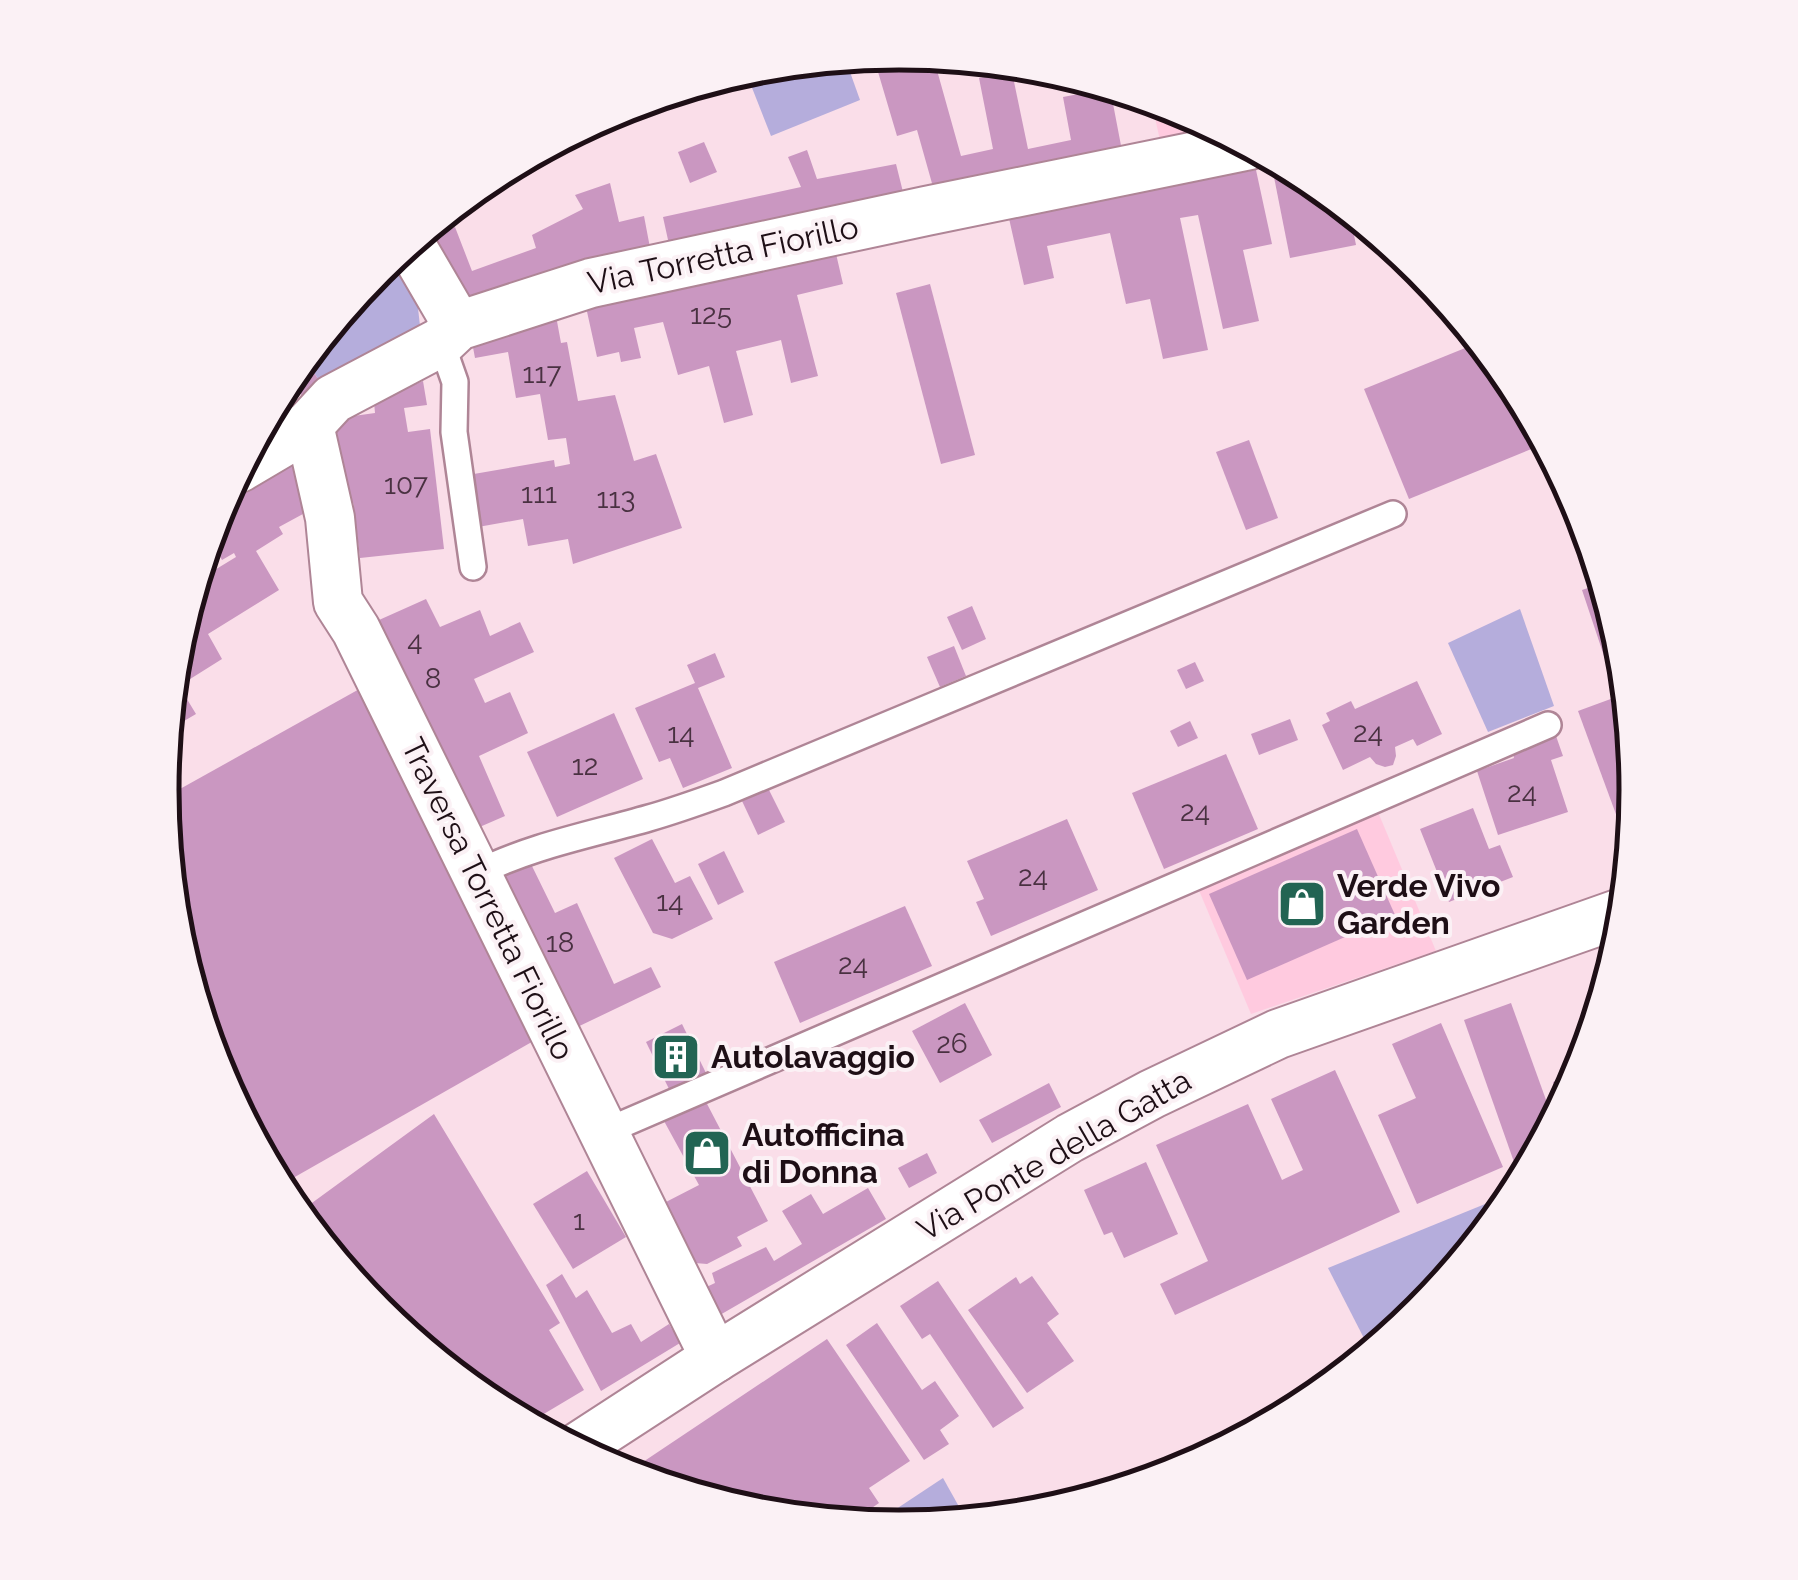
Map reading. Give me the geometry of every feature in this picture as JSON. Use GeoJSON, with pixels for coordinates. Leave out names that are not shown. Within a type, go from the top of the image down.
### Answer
{"type":"FeatureCollection","features":[{"type":"Feature","properties":{"kind":"street","name":"Via Torretta Fiorillo"},"geometry":{"type":"LineString","coordinates":[[263,453],[309,425],[333,399],[449,334],[591,282],[1228,150]]}},
{"type":"Feature","properties":{"kind":"street"},"geometry":{"type":"LineString","coordinates":[[416,256],[449,334]]}},
{"type":"Feature","properties":{"kind":"street","name":"Traversa Torretta Fiorillo"},"geometry":{"type":"LineString","coordinates":[[309,425],[330,518],[338,602],[356,630],[715,1358]]}},
{"type":"Feature","properties":{"kind":"street","name":"Via Ponte della Gatta"},"geometry":{"type":"LineString","coordinates":[[589,1440],[1070,1138],[1152,1094],[1278,1034],[1607,918]]}},
{"type":"Feature","properties":{"kind":"lane"},"geometry":{"type":"LineString","coordinates":[[449,334],[455,382],[454,432],[473,567]]}},
{"type":"Feature","properties":{"kind":"lane"},"geometry":{"type":"LineString","coordinates":[[475,874],[576,836],[650,818],[724,793],[1393,514]]}},
{"type":"Feature","properties":{"kind":"lane"},"geometry":{"type":"LineString","coordinates":[[602,1133],[1548,724]]}},
{"type":"Feature","properties":{"kind":"shaded area"},"geometry":{"type":"Polygon","coordinates":[[[850,72],[860,100],[771,136],[751,86],[850,72]]]}},
{"type":"Feature","properties":{"kind":"shaded area"},"geometry":{"type":"Polygon","coordinates":[[[1155,117],[1206,139],[1162,149],[1155,117]]]}},
{"type":"Feature","properties":{"kind":"shaded area"},"geometry":{"type":"Polygon","coordinates":[[[403,268],[416,290],[421,335],[325,391],[314,372],[358,315],[403,268]]]}},
{"type":"Feature","properties":{"kind":"shaded area"},"geometry":{"type":"Polygon","coordinates":[[[1520,609],[1554,706],[1488,732],[1448,643],[1520,609]]]}},
{"type":"Feature","properties":{"kind":"shaded area"},"geometry":{"type":"Polygon","coordinates":[[[1378,812],[1436,951],[1251,1014],[1198,888],[1378,812]]]}},
{"type":"Feature","properties":{"kind":"shaded area"},"geometry":{"type":"Polygon","coordinates":[[[1489,1202],[1440,1265],[1364,1339],[1328,1268],[1489,1202]]]}},
{"type":"Feature","properties":{"kind":"shaded area"},"geometry":{"type":"Polygon","coordinates":[[[943,1478],[959,1507],[946,1508],[895,1510],[943,1478]]]}},
{"type":"Feature","properties":{"kind":"building"},"geometry":{"type":"Polygon","coordinates":[[[878,71],[937,72],[961,156],[993,149],[979,78],[993,76],[1014,80],[1028,149],[1071,140],[1063,97],[1080,94],[1113,103],[1123,156],[935,194],[917,130],[897,136],[878,71]]]}},
{"type":"Feature","properties":{"kind":"building"},"geometry":{"type":"Polygon","coordinates":[[[704,142],[717,172],[690,183],[678,152],[704,142]]]}},
{"type":"Feature","properties":{"kind":"building"},"geometry":{"type":"Polygon","coordinates":[[[807,150],[817,179],[896,164],[905,200],[670,249],[663,217],[801,187],[788,157],[807,150]]]}},
{"type":"Feature","properties":{"kind":"building"},"geometry":{"type":"Polygon","coordinates":[[[1225,168],[1227,175],[1256,170],[1272,244],[1243,250],[1259,321],[1223,329],[1198,215],[1180,218],[1208,350],[1163,359],[1150,299],[1126,304],[1110,233],[1047,246],[1054,278],[1024,285],[1008,214],[1225,168]]]}},
{"type":"Feature","properties":{"kind":"building"},"geometry":{"type":"Polygon","coordinates":[[[1274,175],[1353,232],[1356,245],[1290,258],[1274,175]]]}},
{"type":"Feature","properties":{"kind":"building"},"geometry":{"type":"Polygon","coordinates":[[[610,183],[619,222],[644,216],[651,253],[464,312],[426,247],[455,227],[472,271],[536,248],[532,235],[583,209],[575,195],[610,183]]]}},
{"type":"Feature","properties":{"kind":"building"},"geometry":{"type":"Polygon","coordinates":[[[834,245],[843,284],[797,295],[818,376],[791,383],[781,340],[736,351],[753,415],[724,423],[709,366],[678,375],[663,322],[634,328],[641,358],[621,362],[619,352],[597,357],[584,298],[834,245]]]}},
{"type":"Feature","properties":{"kind":"building"},"geometry":{"type":"Polygon","coordinates":[[[930,284],[975,455],[941,464],[896,293],[930,284]]]}},
{"type":"Feature","properties":{"kind":"building"},"geometry":{"type":"Polygon","coordinates":[[[554,305],[561,343],[567,342],[578,401],[615,395],[634,461],[656,454],[682,528],[573,564],[568,539],[528,546],[523,519],[478,527],[468,475],[554,460],[555,467],[570,464],[566,438],[548,440],[540,394],[516,398],[508,352],[475,358],[470,331],[554,305]]]}},
{"type":"Feature","properties":{"kind":"building"},"geometry":{"type":"Polygon","coordinates":[[[1466,348],[1498,390],[1533,448],[1409,499],[1364,389],[1466,348]]]}},
{"type":"Feature","properties":{"kind":"building"},"geometry":{"type":"Polygon","coordinates":[[[314,372],[325,391],[308,406],[299,391],[314,372]]]}},
{"type":"Feature","properties":{"kind":"building"},"geometry":{"type":"Polygon","coordinates":[[[423,381],[427,405],[404,408],[408,432],[430,429],[444,549],[360,558],[353,502],[337,503],[332,419],[375,413],[374,402],[423,381]]]}},
{"type":"Feature","properties":{"kind":"building"},"geometry":{"type":"Polygon","coordinates":[[[287,411],[292,421],[274,432],[287,411]]]}},
{"type":"Feature","properties":{"kind":"building"},"geometry":{"type":"Polygon","coordinates":[[[1249,440],[1278,518],[1246,530],[1216,452],[1249,440]]]}},
{"type":"Feature","properties":{"kind":"building"},"geometry":{"type":"Polygon","coordinates":[[[295,449],[314,508],[279,527],[283,534],[256,551],[279,590],[208,634],[222,659],[188,681],[214,571],[236,557],[234,553],[222,560],[219,554],[252,474],[295,449]]]}},
{"type":"Feature","properties":{"kind":"building"},"geometry":{"type":"Polygon","coordinates":[[[1589,588],[1608,668],[1608,668],[1582,590],[1589,588]]]}},
{"type":"Feature","properties":{"kind":"building"},"geometry":{"type":"Polygon","coordinates":[[[426,599],[440,627],[480,610],[490,636],[520,622],[534,652],[474,679],[485,703],[510,692],[528,733],[479,756],[505,816],[475,829],[379,620],[426,599]]]}},
{"type":"Feature","properties":{"kind":"building"},"geometry":{"type":"Polygon","coordinates":[[[972,606],[986,639],[962,650],[947,617],[972,606]]]}},
{"type":"Feature","properties":{"kind":"building"},"geometry":{"type":"Polygon","coordinates":[[[954,646],[966,676],[940,687],[927,657],[954,646]]]}},
{"type":"Feature","properties":{"kind":"building"},"geometry":{"type":"Polygon","coordinates":[[[715,653],[725,677],[698,688],[732,768],[683,788],[670,758],[659,762],[635,708],[695,683],[687,665],[715,653]]]}},
{"type":"Feature","properties":{"kind":"building"},"geometry":{"type":"Polygon","coordinates":[[[1195,662],[1204,681],[1186,689],[1177,670],[1195,662]]]}},
{"type":"Feature","properties":{"kind":"building"},"geometry":{"type":"Polygon","coordinates":[[[1417,681],[1442,734],[1417,746],[1413,739],[1395,747],[1393,765],[1376,764],[1370,757],[1343,770],[1322,725],[1330,721],[1326,713],[1351,701],[1355,709],[1417,681]]]}},
{"type":"Feature","properties":{"kind":"building"},"geometry":{"type":"Polygon","coordinates":[[[363,687],[537,1039],[293,1178],[253,1108],[217,1021],[185,884],[179,790],[363,687]]]}},
{"type":"Feature","properties":{"kind":"building"},"geometry":{"type":"Polygon","coordinates":[[[185,696],[196,714],[183,722],[185,696]]]}},
{"type":"Feature","properties":{"kind":"building"},"geometry":{"type":"Polygon","coordinates":[[[1613,698],[1618,817],[1617,817],[1578,711],[1613,698]]]}},
{"type":"Feature","properties":{"kind":"building"},"geometry":{"type":"Polygon","coordinates":[[[614,713],[643,779],[557,817],[527,752],[614,713]]]}},
{"type":"Feature","properties":{"kind":"building"},"geometry":{"type":"Polygon","coordinates":[[[1290,719],[1298,740],[1259,755],[1251,734],[1290,719]]]}},
{"type":"Feature","properties":{"kind":"building"},"geometry":{"type":"Polygon","coordinates":[[[1190,721],[1198,738],[1178,747],[1170,731],[1190,721]]]}},
{"type":"Feature","properties":{"kind":"building"},"geometry":{"type":"Polygon","coordinates":[[[1556,736],[1563,756],[1551,760],[1568,812],[1498,835],[1477,771],[1514,758],[1512,750],[1556,736]]]}},
{"type":"Feature","properties":{"kind":"building"},"geometry":{"type":"Polygon","coordinates":[[[1226,754],[1258,829],[1164,869],[1132,793],[1226,754]]]}},
{"type":"Feature","properties":{"kind":"building"},"geometry":{"type":"Polygon","coordinates":[[[768,788],[785,822],[758,835],[742,801],[768,788]]]}},
{"type":"Feature","properties":{"kind":"building"},"geometry":{"type":"Polygon","coordinates":[[[1473,808],[1489,849],[1500,845],[1513,877],[1449,902],[1420,829],[1473,808]]]}},
{"type":"Feature","properties":{"kind":"building"},"geometry":{"type":"Polygon","coordinates":[[[1067,819],[1098,890],[991,936],[976,902],[984,899],[967,861],[1067,819]]]}},
{"type":"Feature","properties":{"kind":"building","name":"Verde Vivo Garden"},"geometry":{"type":"Polygon","coordinates":[[[1357,829],[1395,915],[1247,980],[1209,894],[1357,829]]]}},
{"type":"Feature","properties":{"kind":"building"},"geometry":{"type":"Polygon","coordinates":[[[652,839],[675,883],[690,876],[713,919],[672,939],[653,933],[614,858],[652,839]]]}},
{"type":"Feature","properties":{"kind":"building"},"geometry":{"type":"Polygon","coordinates":[[[724,851],[744,892],[718,905],[698,864],[724,851]]]}},
{"type":"Feature","properties":{"kind":"building"},"geometry":{"type":"Polygon","coordinates":[[[530,862],[555,913],[577,903],[614,984],[651,967],[661,987],[569,1031],[495,879],[530,862]]]}},
{"type":"Feature","properties":{"kind":"building"},"geometry":{"type":"Polygon","coordinates":[[[905,906],[932,966],[800,1023],[774,962],[905,906]]]}},
{"type":"Feature","properties":{"kind":"building"},"geometry":{"type":"Polygon","coordinates":[[[965,1003],[992,1055],[940,1083],[912,1031],[965,1003]]]}},
{"type":"Feature","properties":{"kind":"building"},"geometry":{"type":"Polygon","coordinates":[[[1511,1003],[1547,1103],[1516,1161],[1514,1162],[1464,1020],[1511,1003]]]}},
{"type":"Feature","properties":{"kind":"building"},"geometry":{"type":"Polygon","coordinates":[[[1441,1023],[1503,1167],[1417,1204],[1378,1115],[1416,1098],[1392,1044],[1441,1023]]]}},
{"type":"Feature","properties":{"kind":"building","name":"Autolavaggio"},"geometry":{"type":"Polygon","coordinates":[[[682,1024],[706,1073],[670,1091],[646,1042],[682,1024]]]}},
{"type":"Feature","properties":{"kind":"building"},"geometry":{"type":"Polygon","coordinates":[[[1335,1070],[1400,1212],[1175,1315],[1160,1284],[1208,1261],[1156,1145],[1248,1104],[1282,1180],[1303,1170],[1271,1099],[1335,1070]]]}},
{"type":"Feature","properties":{"kind":"building"},"geometry":{"type":"Polygon","coordinates":[[[1049,1083],[1061,1107],[992,1143],[979,1120],[1049,1083]]]}},
{"type":"Feature","properties":{"kind":"building"},"geometry":{"type":"Polygon","coordinates":[[[705,1100],[768,1221],[737,1237],[742,1246],[707,1264],[683,1262],[664,1203],[699,1185],[664,1121],[705,1100]]]}},
{"type":"Feature","properties":{"kind":"building"},"geometry":{"type":"Polygon","coordinates":[[[434,1114],[560,1323],[549,1330],[584,1390],[542,1415],[499,1389],[424,1331],[390,1299],[310,1204],[434,1114]]]}},
{"type":"Feature","properties":{"kind":"building"},"geometry":{"type":"Polygon","coordinates":[[[927,1153],[937,1173],[909,1188],[898,1168],[927,1153]]]}},
{"type":"Feature","properties":{"kind":"building"},"geometry":{"type":"Polygon","coordinates":[[[1146,1162],[1178,1234],[1124,1258],[1112,1232],[1104,1235],[1084,1190],[1146,1162]]]}},
{"type":"Feature","properties":{"kind":"building"},"geometry":{"type":"Polygon","coordinates":[[[587,1171],[626,1237],[573,1269],[533,1204],[587,1171]]]}},
{"type":"Feature","properties":{"kind":"building"},"geometry":{"type":"Polygon","coordinates":[[[868,1188],[886,1219],[713,1319],[698,1291],[715,1283],[712,1273],[766,1247],[774,1261],[802,1244],[782,1211],[811,1194],[823,1214],[868,1188]]]}},
{"type":"Feature","properties":{"kind":"building"},"geometry":{"type":"Polygon","coordinates":[[[562,1274],[576,1298],[587,1290],[612,1333],[631,1324],[641,1342],[669,1324],[680,1343],[601,1391],[546,1285],[562,1274]]]}},
{"type":"Feature","properties":{"kind":"building"},"geometry":{"type":"Polygon","coordinates":[[[1032,1276],[1059,1314],[1047,1323],[1074,1361],[1027,1393],[968,1310],[1016,1277],[1020,1284],[1032,1276]]]}},
{"type":"Feature","properties":{"kind":"building"},"geometry":{"type":"Polygon","coordinates":[[[938,1281],[1024,1408],[993,1428],[930,1334],[922,1339],[900,1306],[938,1281]]]}},
{"type":"Feature","properties":{"kind":"building"},"geometry":{"type":"Polygon","coordinates":[[[877,1323],[922,1390],[935,1381],[959,1416],[940,1430],[949,1444],[924,1460],[846,1345],[877,1323]]]}},
{"type":"Feature","properties":{"kind":"building"},"geometry":{"type":"Polygon","coordinates":[[[827,1339],[910,1461],[869,1488],[879,1503],[871,1509],[759,1496],[642,1462],[827,1339]]]}},
{"type":"Feature","properties":{"kind":"place","name":"Verde Vivo Garden"},"geometry":{"type":"Point","coordinates":[1302,904]}},
{"type":"Feature","properties":{"kind":"place","name":"Autolavaggio"},"geometry":{"type":"Point","coordinates":[676,1057]}},
{"type":"Feature","properties":{"kind":"place","name":"Autofficina di Donna"},"geometry":{"type":"Point","coordinates":[707,1153]}}]}
